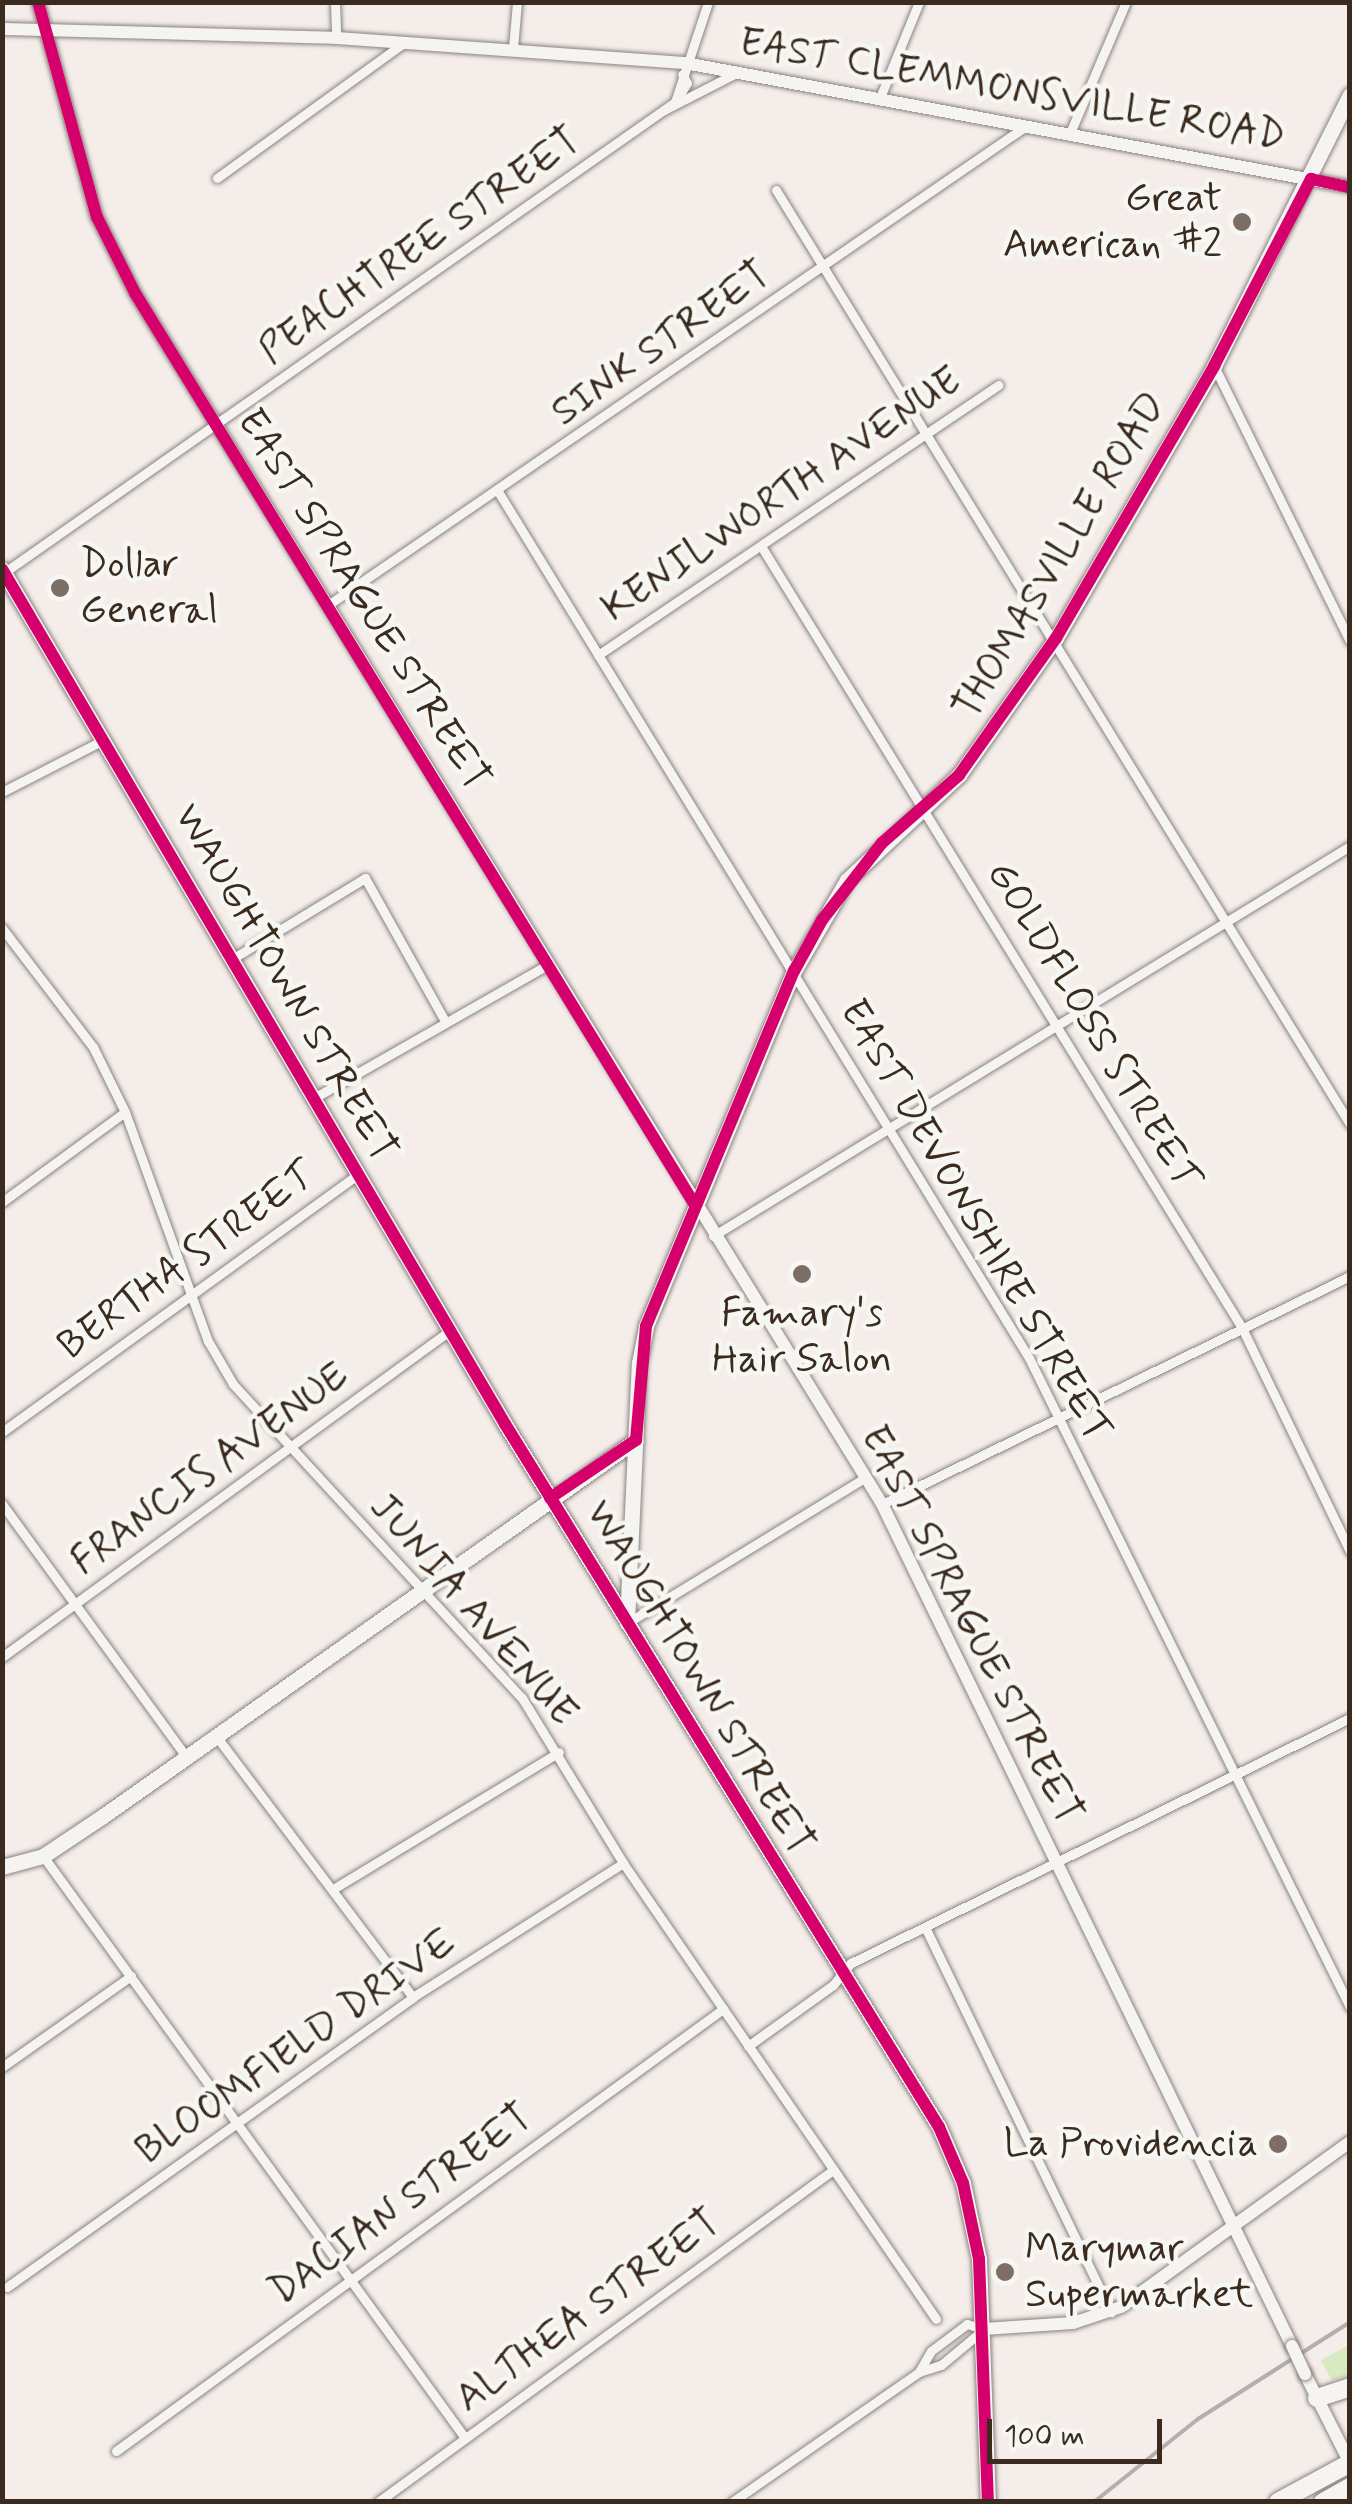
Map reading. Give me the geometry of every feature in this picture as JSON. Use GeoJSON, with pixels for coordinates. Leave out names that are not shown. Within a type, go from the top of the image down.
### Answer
{"type":"FeatureCollection","features":[{"type":"Feature","properties":{"kind":"highway"},"geometry":{"type":"LineString","coordinates":[[1317,2398],[1350,2386]]}},
{"type":"Feature","properties":{"kind":"highway"},"geometry":{"type":"LineString","coordinates":[[1278,2502],[1350,2463]]}},
{"type":"Feature","properties":{"kind":"highway"},"geometry":{"type":"LineString","coordinates":[[1326,2500],[1350,2487]]}},
{"type":"Feature","properties":{"kind":"main road","name":"THOMASVILLE ROAD"},"geometry":{"type":"LineString","coordinates":[[627,1623],[646,1326],[794,971],[847,880],[924,808],[993,734],[1056,638],[1214,366],[1350,95]]}},
{"type":"Feature","properties":{"kind":"main road","name":"WAUGHTOWN STREET"},"geometry":{"type":"LineString","coordinates":[[3,572],[550,1498],[955,2162],[975,2232],[984,2329],[988,2502]]}},
{"type":"Feature","properties":{"kind":"main road"},"geometry":{"type":"LineString","coordinates":[[2,1867],[43,1856],[418,1589],[636,1440]]}},
{"type":"Feature","properties":{"kind":"street","name":"EAST SPRAGUE STREET"},"geometry":{"type":"LineString","coordinates":[[38,2],[98,217],[135,293],[713,1236],[882,1504],[1350,2463]]}},
{"type":"Feature","properties":{"kind":"street"},"geometry":{"type":"LineString","coordinates":[[335,2],[336,38]]}},
{"type":"Feature","properties":{"kind":"street"},"geometry":{"type":"LineString","coordinates":[[513,48],[517,2]]}},
{"type":"Feature","properties":{"kind":"street","name":"PEACHTREE STREET"},"geometry":{"type":"LineString","coordinates":[[3,572],[218,426],[675,102],[688,83],[683,68],[708,2]]}},
{"type":"Feature","properties":{"kind":"street"},"geometry":{"type":"LineString","coordinates":[[879,100],[919,2]]}},
{"type":"Feature","properties":{"kind":"street"},"geometry":{"type":"LineString","coordinates":[[1070,133],[1126,2]]}},
{"type":"Feature","properties":{"kind":"street","name":"EAST CLEMMONSVILLE ROAD"},"geometry":{"type":"LineString","coordinates":[[2,29],[336,38],[513,48],[741,73],[1350,187]]}},
{"type":"Feature","properties":{"kind":"street"},"geometry":{"type":"LineString","coordinates":[[217,178],[406,42]]}},
{"type":"Feature","properties":{"kind":"street"},"geometry":{"type":"LineString","coordinates":[[662,111],[741,73]]}},
{"type":"Feature","properties":{"kind":"street","name":"SINK STREET"},"geometry":{"type":"LineString","coordinates":[[328,605],[499,493],[1026,126]]}},
{"type":"Feature","properties":{"kind":"street"},"geometry":{"type":"LineString","coordinates":[[776,190],[1056,638],[1350,1124]]}},
{"type":"Feature","properties":{"kind":"street"},"geometry":{"type":"LineString","coordinates":[[1214,366],[1350,641]]}},
{"type":"Feature","properties":{"kind":"street","name":"KENILWORTH AVENUE"},"geometry":{"type":"LineString","coordinates":[[598,656],[999,385]]}},
{"type":"Feature","properties":{"kind":"street","name":"EAST DEVONSHIRE STREET"},"geometry":{"type":"LineString","coordinates":[[499,493],[794,971],[1061,1418],[1350,2007]]}},
{"type":"Feature","properties":{"kind":"street","name":"GOLDFLOSS STREET"},"geometry":{"type":"LineString","coordinates":[[760,546],[1242,1328],[1350,1551]]}},
{"type":"Feature","properties":{"kind":"street"},"geometry":{"type":"LineString","coordinates":[[2,792],[104,739]]}},
{"type":"Feature","properties":{"kind":"street"},"geometry":{"type":"LineString","coordinates":[[713,1236],[1350,846]]}},
{"type":"Feature","properties":{"kind":"street"},"geometry":{"type":"LineString","coordinates":[[232,959],[366,878],[445,1022]]}},
{"type":"Feature","properties":{"kind":"street","name":"JUNIA AVENUE"},"geometry":{"type":"LineString","coordinates":[[2,928],[93,1047],[125,1112],[189,1296],[234,1384],[522,1698],[623,1862],[936,2319]]}},
{"type":"Feature","properties":{"kind":"street"},"geometry":{"type":"LineString","coordinates":[[314,1098],[549,964]]}},
{"type":"Feature","properties":{"kind":"street"},"geometry":{"type":"LineString","coordinates":[[2,1202],[125,1112]]}},
{"type":"Feature","properties":{"kind":"street","name":"BERTHA STREET"},"geometry":{"type":"LineString","coordinates":[[2,1432],[359,1174]]}},
{"type":"Feature","properties":{"kind":"street"},"geometry":{"type":"LineString","coordinates":[[882,1504],[1350,1276]]}},
{"type":"Feature","properties":{"kind":"street","name":"FRANCIS AVENUE"},"geometry":{"type":"LineString","coordinates":[[2,1657],[452,1329]]}},
{"type":"Feature","properties":{"kind":"street"},"geometry":{"type":"LineString","coordinates":[[627,1623],[866,1477]]}},
{"type":"Feature","properties":{"kind":"street"},"geometry":{"type":"LineString","coordinates":[[2,1504],[186,1756]]}},
{"type":"Feature","properties":{"kind":"street"},"geometry":{"type":"LineString","coordinates":[[748,2046],[842,1973],[925,1927],[1350,1718]]}},
{"type":"Feature","properties":{"kind":"street"},"geometry":{"type":"LineString","coordinates":[[215,1735],[413,1997]]}},
{"type":"Feature","properties":{"kind":"street"},"geometry":{"type":"LineString","coordinates":[[332,1888],[558,1752]]}},
{"type":"Feature","properties":{"kind":"street"},"geometry":{"type":"LineString","coordinates":[[43,1856],[466,2438]]}},
{"type":"Feature","properties":{"kind":"street","name":"BLOOMFIELD DRIVE"},"geometry":{"type":"LineString","coordinates":[[7,2287],[413,1997],[623,1862]]}},
{"type":"Feature","properties":{"kind":"street"},"geometry":{"type":"LineString","coordinates":[[925,1927],[1111,2312]]}},
{"type":"Feature","properties":{"kind":"street"},"geometry":{"type":"LineString","coordinates":[[2,2067],[131,1976]]}},
{"type":"Feature","properties":{"kind":"street","name":"DACIAN STREET"},"geometry":{"type":"LineString","coordinates":[[116,2450],[723,2009]]}},
{"type":"Feature","properties":{"kind":"street"},"geometry":{"type":"LineString","coordinates":[[919,2372],[931,2351],[967,2324],[984,2329],[1058,2325],[1111,2312],[1350,2142]]}},
{"type":"Feature","properties":{"kind":"street","name":"ALTHEA STREET"},"geometry":{"type":"LineString","coordinates":[[378,2502],[833,2170]]}},
{"type":"Feature","properties":{"kind":"street"},"geometry":{"type":"LineString","coordinates":[[732,2502],[919,2372],[941,2365],[984,2329]]}},
{"type":"Feature","properties":{"kind":"green space"},"geometry":{"type":"Polygon","coordinates":[[[1349,2345],[1349,2375],[1332,2381],[1321,2360],[1349,2345]]]}},
{"type":"Feature","properties":{"kind":"railway"},"geometry":{"type":"LineString","coordinates":[[1094,2502],[1198,2419],[1350,2322]]}},
{"type":"Feature","properties":{"kind":"cycle path"},"geometry":{"type":"LineString","coordinates":[[38,2],[97,217],[135,293],[695,1205]]}},
{"type":"Feature","properties":{"kind":"cycle path"},"geometry":{"type":"LineString","coordinates":[[550,1498],[636,1440],[646,1326],[794,971],[822,920],[882,843],[959,775],[1056,638],[1214,366],[1311,179],[1350,187]]}},
{"type":"Feature","properties":{"kind":"cycle path"},"geometry":{"type":"LineString","coordinates":[[2,569],[505,1424],[939,2127],[963,2183],[979,2259],[988,2502]]}},
{"type":"Feature","properties":{"kind":"place","name":"Great American #2"},"geometry":{"type":"Point","coordinates":[1242,222]}},
{"type":"Feature","properties":{"kind":"place","name":"Dollar General"},"geometry":{"type":"Point","coordinates":[60,588]}},
{"type":"Feature","properties":{"kind":"place","name":"Famary's Hair Salon"},"geometry":{"type":"Point","coordinates":[802,1274]}},
{"type":"Feature","properties":{"kind":"place","name":"La Providencia"},"geometry":{"type":"Point","coordinates":[1278,2144]}},
{"type":"Feature","properties":{"kind":"place","name":"Marymar Supermarket"},"geometry":{"type":"Point","coordinates":[1005,2272]}}]}
